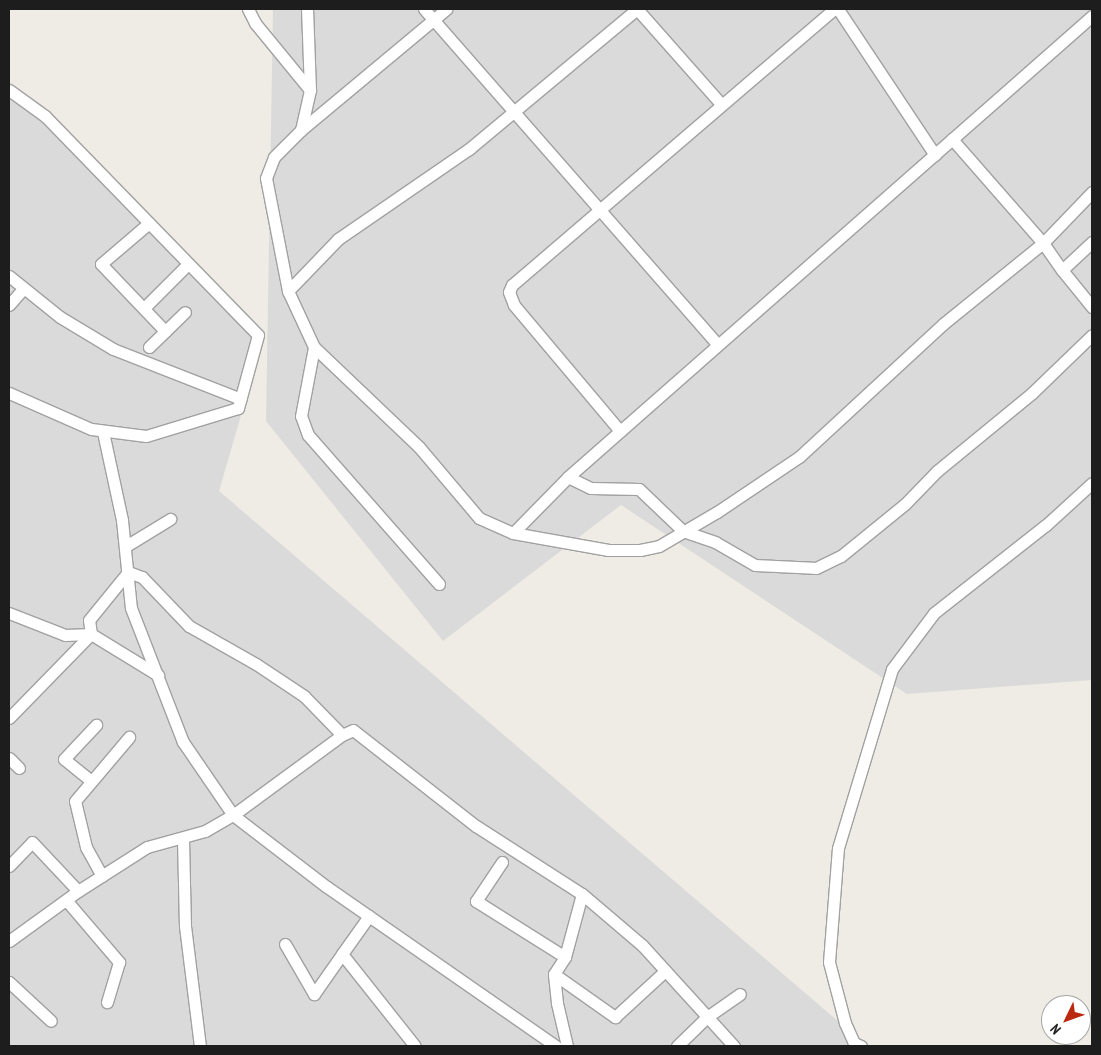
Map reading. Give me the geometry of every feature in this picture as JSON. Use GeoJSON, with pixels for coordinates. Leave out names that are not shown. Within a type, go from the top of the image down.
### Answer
{"type":"FeatureCollection","features":[{"type":"Feature","properties":{"kind":"street"},"geometry":{"type":"LineString","coordinates":[[248,9],[255,23],[310,90]]}},
{"type":"Feature","properties":{"kind":"street"},"geometry":{"type":"LineString","coordinates":[[301,130],[310,90],[307,9]]}},
{"type":"Feature","properties":{"kind":"street"},"geometry":{"type":"LineString","coordinates":[[424,9],[718,345]]}},
{"type":"Feature","properties":{"kind":"street"},"geometry":{"type":"LineString","coordinates":[[446,9],[301,130],[274,157],[266,178],[288,291],[314,347],[419,447],[479,518],[512,533],[608,550],[640,550],[659,546],[765,482],[799,457],[943,324],[1044,243],[1092,192]]}},
{"type":"Feature","properties":{"kind":"street"},"geometry":{"type":"LineString","coordinates":[[288,291],[338,239],[442,169],[515,112],[637,9],[721,104]]}},
{"type":"Feature","properties":{"kind":"street"},"geometry":{"type":"LineString","coordinates":[[620,431],[514,305],[509,292],[512,285],[721,104],[836,9],[935,155]]}},
{"type":"Feature","properties":{"kind":"street"},"geometry":{"type":"LineString","coordinates":[[512,533],[568,477],[1092,16]]}},
{"type":"Feature","properties":{"kind":"street"},"geometry":{"type":"LineString","coordinates":[[9,90],[45,116],[258,335],[238,408],[154,434],[102,432],[9,393]]}},
{"type":"Feature","properties":{"kind":"street"},"geometry":{"type":"LineString","coordinates":[[952,139],[1044,243],[1062,270],[1092,307]]}},
{"type":"Feature","properties":{"kind":"street"},"geometry":{"type":"LineString","coordinates":[[149,223],[101,264],[165,331]]}},
{"type":"Feature","properties":{"kind":"street"},"geometry":{"type":"LineString","coordinates":[[1062,270],[1092,242]]}},
{"type":"Feature","properties":{"kind":"street"},"geometry":{"type":"LineString","coordinates":[[144,308],[188,264]]}},
{"type":"Feature","properties":{"kind":"street"},"geometry":{"type":"LineString","coordinates":[[9,276],[24,290],[113,350],[241,400]]}},
{"type":"Feature","properties":{"kind":"street"},"geometry":{"type":"LineString","coordinates":[[9,304],[24,290]]}},
{"type":"Feature","properties":{"kind":"street"},"geometry":{"type":"LineString","coordinates":[[149,347],[185,312]]}},
{"type":"Feature","properties":{"kind":"street"},"geometry":{"type":"LineString","coordinates":[[568,477],[591,488],[639,489],[683,531],[715,542],[756,565],[801,569],[829,564],[905,504],[937,471],[1032,392],[1092,335]]}},
{"type":"Feature","properties":{"kind":"street"},"geometry":{"type":"LineString","coordinates":[[314,347],[300,416],[308,435],[439,584]]}},
{"type":"Feature","properties":{"kind":"street"},"geometry":{"type":"LineString","coordinates":[[102,432],[126,546],[131,608],[183,742],[233,815],[369,916],[556,1046]]}},
{"type":"Feature","properties":{"kind":"street"},"geometry":{"type":"LineString","coordinates":[[861,1046],[854,1043],[845,1023],[829,962],[838,848],[892,669],[934,613],[1046,525],[1092,483]]}},
{"type":"Feature","properties":{"kind":"street"},"geometry":{"type":"LineString","coordinates":[[126,546],[170,519]]}},
{"type":"Feature","properties":{"kind":"street"},"geometry":{"type":"LineString","coordinates":[[92,634],[89,620],[128,572]]}},
{"type":"Feature","properties":{"kind":"street"},"geometry":{"type":"LineString","coordinates":[[128,572],[142,577],[189,626],[256,664],[304,696],[342,735]]}},
{"type":"Feature","properties":{"kind":"street"},"geometry":{"type":"LineString","coordinates":[[9,615],[65,635],[92,634],[158,675]]}},
{"type":"Feature","properties":{"kind":"street"},"geometry":{"type":"LineString","coordinates":[[9,718],[92,634]]}},
{"type":"Feature","properties":{"kind":"street"},"geometry":{"type":"LineString","coordinates":[[90,780],[64,759],[96,725]]}},
{"type":"Feature","properties":{"kind":"street"},"geometry":{"type":"LineString","coordinates":[[9,942],[78,891],[148,847],[184,839],[233,815],[342,735],[353,730],[476,826],[582,894],[642,945],[734,1046]]}},
{"type":"Feature","properties":{"kind":"street"},"geometry":{"type":"LineString","coordinates":[[102,876],[86,847],[75,801],[90,780],[129,737]]}},
{"type":"Feature","properties":{"kind":"street"},"geometry":{"type":"LineString","coordinates":[[9,758],[19,768]]}},
{"type":"Feature","properties":{"kind":"street"},"geometry":{"type":"LineString","coordinates":[[184,839],[185,926],[200,1046]]}},
{"type":"Feature","properties":{"kind":"street"},"geometry":{"type":"LineString","coordinates":[[9,866],[32,842],[78,891]]}},
{"type":"Feature","properties":{"kind":"street"},"geometry":{"type":"LineString","coordinates":[[502,862],[476,901],[566,957]]}},
{"type":"Feature","properties":{"kind":"street"},"geometry":{"type":"LineString","coordinates":[[568,1046],[557,1003],[554,974],[566,957],[582,894]]}},
{"type":"Feature","properties":{"kind":"street"},"geometry":{"type":"LineString","coordinates":[[66,900],[119,962],[107,1002]]}},
{"type":"Feature","properties":{"kind":"street"},"geometry":{"type":"LineString","coordinates":[[285,944],[314,994],[369,916]]}},
{"type":"Feature","properties":{"kind":"street"},"geometry":{"type":"LineString","coordinates":[[342,954],[415,1046]]}},
{"type":"Feature","properties":{"kind":"street"},"geometry":{"type":"LineString","coordinates":[[554,974],[615,1017],[665,971]]}},
{"type":"Feature","properties":{"kind":"street"},"geometry":{"type":"LineString","coordinates":[[9,982],[52,1021]]}},
{"type":"Feature","properties":{"kind":"street"},"geometry":{"type":"LineString","coordinates":[[677,1046],[707,1017],[740,994]]}},
{"type":"Feature","properties":{"kind":"shaded area"},"geometry":{"type":"Polygon","coordinates":[[[273,9],[1092,9],[1092,680],[907,694],[621,505],[443,641],[266,421],[273,9]]]}},
{"type":"Feature","properties":{"kind":"shaded area"},"geometry":{"type":"Polygon","coordinates":[[[9,85],[206,277],[263,340],[219,491],[867,1046],[9,1046],[9,85]]]}}]}
